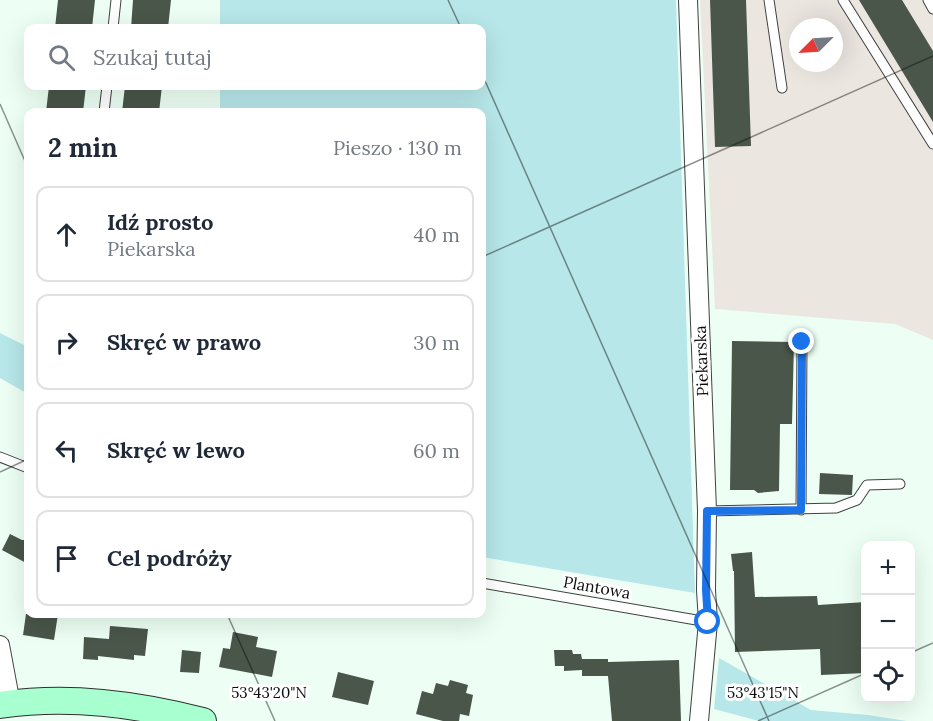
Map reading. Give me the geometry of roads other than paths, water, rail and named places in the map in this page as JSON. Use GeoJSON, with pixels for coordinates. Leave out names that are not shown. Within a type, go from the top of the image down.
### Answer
{"type":"FeatureCollection","features":[{"type":"Feature","properties":{"kind":"street","name":"Piekarska"},"geometry":{"type":"LineString","coordinates":[[688,0],[707,511],[708,622],[699,721]]}},
{"type":"Feature","properties":{"kind":"street"},"geometry":{"type":"LineString","coordinates":[[0,645],[5,705],[48,700],[115,703],[203,721]]}},
{"type":"Feature","properties":{"kind":"lane"},"geometry":{"type":"LineString","coordinates":[[113,24],[116,0]]}},
{"type":"Feature","properties":{"kind":"lane"},"geometry":{"type":"LineString","coordinates":[[769,0],[782,88]]}},
{"type":"Feature","properties":{"kind":"lane"},"geometry":{"type":"LineString","coordinates":[[843,0],[933,144]]}},
{"type":"Feature","properties":{"kind":"lane"},"geometry":{"type":"LineString","coordinates":[[928,0],[933,9]]}},
{"type":"Feature","properties":{"kind":"lane"},"geometry":{"type":"LineString","coordinates":[[104,108],[107,90]]}},
{"type":"Feature","properties":{"kind":"lane"},"geometry":{"type":"LineString","coordinates":[[801,510],[802,342]]}},
{"type":"Feature","properties":{"kind":"lane"},"geometry":{"type":"LineString","coordinates":[[0,457],[24,466]]}},
{"type":"Feature","properties":{"kind":"lane"},"geometry":{"type":"LineString","coordinates":[[707,511],[836,508],[857,500],[867,485],[900,484]]}},
{"type":"Feature","properties":{"kind":"lane","name":"Plantowa"},"geometry":{"type":"LineString","coordinates":[[486,584],[708,622]]}}]}
